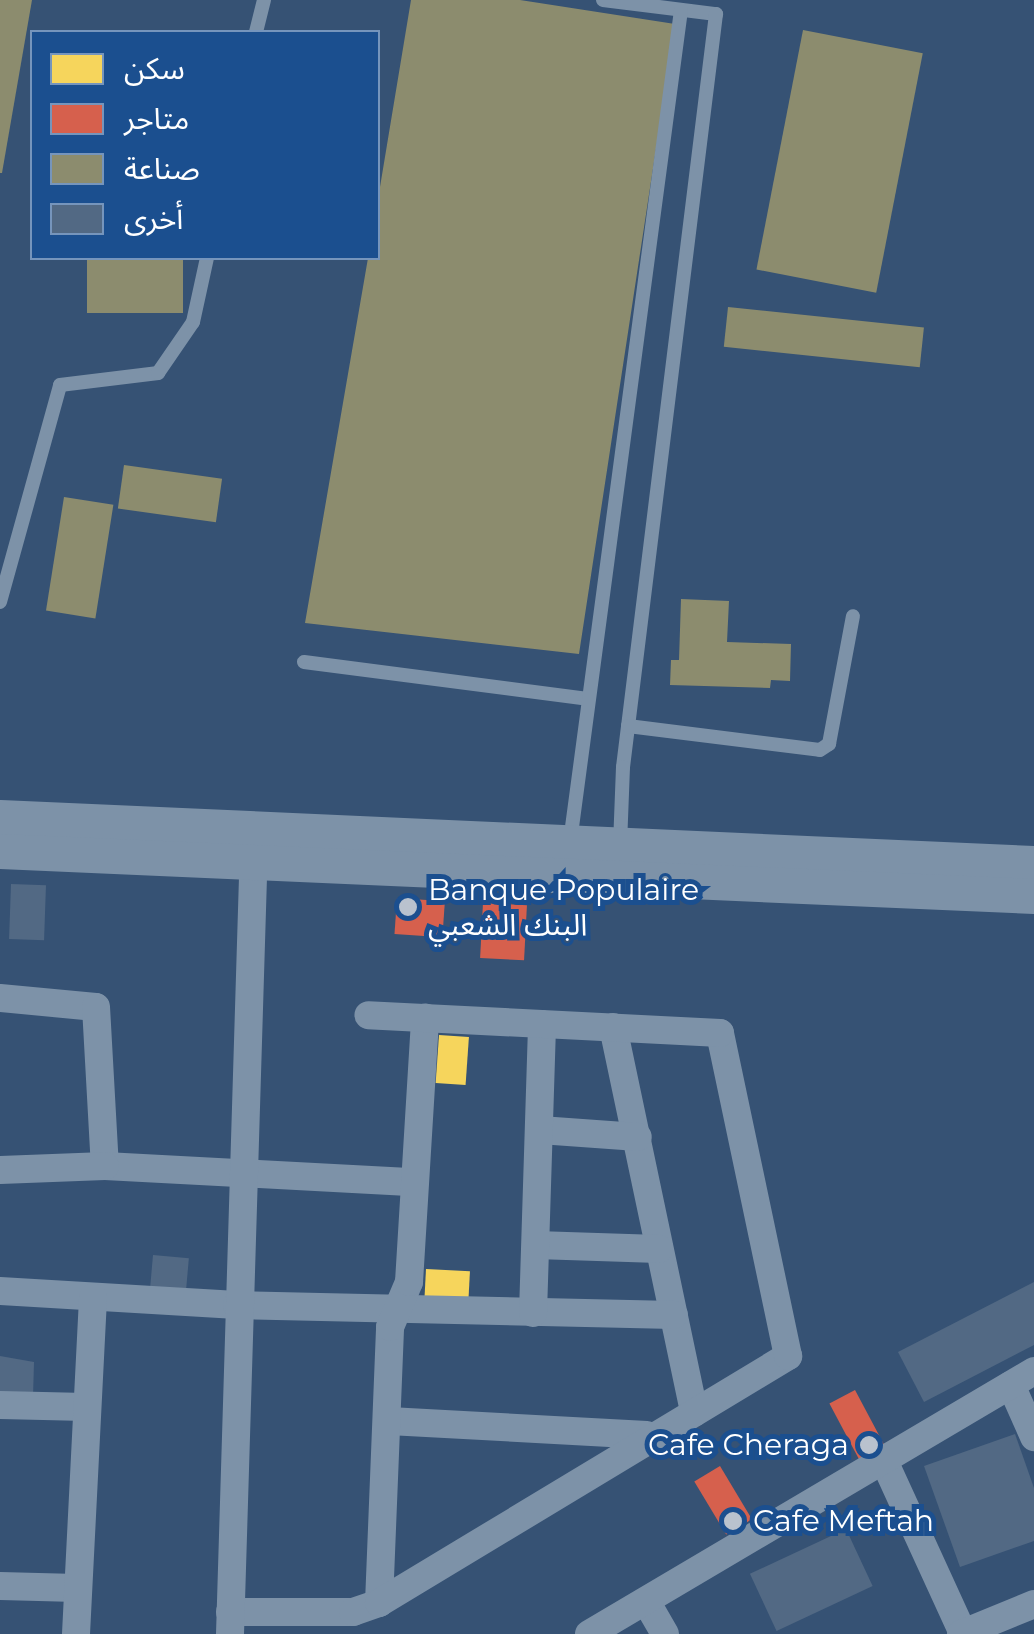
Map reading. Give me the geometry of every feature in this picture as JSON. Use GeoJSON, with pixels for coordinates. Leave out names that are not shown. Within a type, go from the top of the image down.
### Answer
{"type":"FeatureCollection","features":[{"type":"Feature","properties":{"kind":"street"},"geometry":{"type":"LineString","coordinates":[[0,817],[255,824],[570,844],[620,864],[945,878],[1034,896]]}},
{"type":"Feature","properties":{"kind":"street"},"geometry":{"type":"LineString","coordinates":[[255,824],[230,1623],[353,1612],[379,1603],[647,1435],[694,1413],[788,1356],[726,1058],[715,1030],[368,1015]]}},
{"type":"Feature","properties":{"kind":"street"},"geometry":{"type":"LineString","coordinates":[[0,852],[253,867],[573,879],[620,864]]}},
{"type":"Feature","properties":{"kind":"street"},"geometry":{"type":"LineString","coordinates":[[945,878],[1034,863]]}},
{"type":"Feature","properties":{"kind":"street"},"geometry":{"type":"LineString","coordinates":[[0,998],[96,1007],[105,1166]]}},
{"type":"Feature","properties":{"kind":"street"},"geometry":{"type":"LineString","coordinates":[[379,1603],[390,1326],[409,1282],[425,1018]]}},
{"type":"Feature","properties":{"kind":"street"},"geometry":{"type":"LineString","coordinates":[[532,1313],[542,1024]]}},
{"type":"Feature","properties":{"kind":"street"},"geometry":{"type":"LineString","coordinates":[[614,1027],[694,1413]]}},
{"type":"Feature","properties":{"kind":"street"},"geometry":{"type":"LineString","coordinates":[[540,1130],[638,1138]]}},
{"type":"Feature","properties":{"kind":"street"},"geometry":{"type":"LineString","coordinates":[[0,1170],[105,1166],[414,1182]]}},
{"type":"Feature","properties":{"kind":"street"},"geometry":{"type":"LineString","coordinates":[[536,1245],[659,1249]]}},
{"type":"Feature","properties":{"kind":"street"},"geometry":{"type":"LineString","coordinates":[[0,1291],[237,1305],[674,1316]]}},
{"type":"Feature","properties":{"kind":"street"},"geometry":{"type":"LineString","coordinates":[[76,1634],[92,1298]]}},
{"type":"Feature","properties":{"kind":"street"},"geometry":{"type":"LineString","coordinates":[[589,1634],[885,1464],[1022,1378],[1034,1436]]}},
{"type":"Feature","properties":{"kind":"street"},"geometry":{"type":"LineString","coordinates":[[0,1405],[86,1407]]}},
{"type":"Feature","properties":{"kind":"street"},"geometry":{"type":"LineString","coordinates":[[389,1420],[647,1435]]}},
{"type":"Feature","properties":{"kind":"street"},"geometry":{"type":"LineString","coordinates":[[885,1464],[962,1634],[1034,1604]]}},
{"type":"Feature","properties":{"kind":"street"},"geometry":{"type":"LineString","coordinates":[[0,1586],[77,1588]]}},
{"type":"Feature","properties":{"kind":"street"},"geometry":{"type":"LineString","coordinates":[[646,1601],[666,1634]]}},
{"type":"Feature","properties":{"kind":"lane"},"geometry":{"type":"LineString","coordinates":[[256,30],[264,0]]}},
{"type":"Feature","properties":{"kind":"lane"},"geometry":{"type":"LineString","coordinates":[[603,0],[716,14],[628,726],[620,864]]}},
{"type":"Feature","properties":{"kind":"lane"},"geometry":{"type":"LineString","coordinates":[[573,879],[570,844],[588,699],[681,10]]}},
{"type":"Feature","properties":{"kind":"lane"},"geometry":{"type":"LineString","coordinates":[[0,602],[60,385],[158,372],[193,322],[207,260]]}},
{"type":"Feature","properties":{"kind":"lane"},"geometry":{"type":"LineString","coordinates":[[628,726],[820,750],[829,744],[854,616]]}},
{"type":"Feature","properties":{"kind":"lane"},"geometry":{"type":"LineString","coordinates":[[304,662],[588,699]]}},
{"type":"Feature","properties":{"kind":"building: سكن"},"geometry":{"type":"Polygon","coordinates":[[[439,1035],[469,1037],[466,1085],[436,1083],[439,1035]]]}},
{"type":"Feature","properties":{"kind":"building: سكن"},"geometry":{"type":"Polygon","coordinates":[[[426,1269],[470,1271],[468,1300],[424,1298],[426,1269]]]}},
{"type":"Feature","properties":{"kind":"building: متاجر"},"geometry":{"type":"Polygon","coordinates":[[[397,898],[445,901],[442,937],[394,934],[397,898]]]}},
{"type":"Feature","properties":{"kind":"building: متاجر"},"geometry":{"type":"Polygon","coordinates":[[[483,903],[527,905],[524,960],[480,958],[483,903]]]}},
{"type":"Feature","properties":{"kind":"building: متاجر"},"geometry":{"type":"Polygon","coordinates":[[[855,1390],[885,1447],[859,1460],[829,1404],[855,1390]]]}},
{"type":"Feature","properties":{"kind":"building: متاجر"},"geometry":{"type":"Polygon","coordinates":[[[720,1466],[752,1519],[726,1535],[694,1481],[720,1466]]]}},
{"type":"Feature","properties":{"kind":"building: صناعة"},"geometry":{"type":"Polygon","coordinates":[[[0,0],[32,0],[2,173],[0,173],[0,0]]]}},
{"type":"Feature","properties":{"kind":"building: صناعة"},"geometry":{"type":"Polygon","coordinates":[[[411,0],[520,0],[675,24],[579,654],[305,623],[368,260],[380,260],[380,187],[411,0]]]}},
{"type":"Feature","properties":{"kind":"building: صناعة"},"geometry":{"type":"Polygon","coordinates":[[[803,30],[923,53],[876,293],[756,270],[803,30]]]}},
{"type":"Feature","properties":{"kind":"building: صناعة"},"geometry":{"type":"Polygon","coordinates":[[[87,260],[183,260],[183,313],[87,313],[87,260]]]}},
{"type":"Feature","properties":{"kind":"building: صناعة"},"geometry":{"type":"Polygon","coordinates":[[[728,307],[924,328],[920,367],[724,347],[728,307]]]}},
{"type":"Feature","properties":{"kind":"building: صناعة"},"geometry":{"type":"Polygon","coordinates":[[[124,465],[222,479],[216,522],[118,509],[124,465]]]}},
{"type":"Feature","properties":{"kind":"building: صناعة"},"geometry":{"type":"Polygon","coordinates":[[[64,497],[113,505],[95,618],[46,611],[64,497]]]}},
{"type":"Feature","properties":{"kind":"building: صناعة"},"geometry":{"type":"Polygon","coordinates":[[[681,599],[729,601],[727,642],[791,644],[790,681],[771,680],[770,688],[670,685],[671,660],[679,660],[681,599]]]}},
{"type":"Feature","properties":{"kind":"building: أخرى"},"geometry":{"type":"Polygon","coordinates":[[[11,884],[46,885],[44,940],[9,939],[11,884]]]}},
{"type":"Feature","properties":{"kind":"building: أخرى"},"geometry":{"type":"Polygon","coordinates":[[[153,1255],[189,1258],[186,1290],[150,1287],[153,1255]]]}},
{"type":"Feature","properties":{"kind":"building: أخرى"},"geometry":{"type":"Polygon","coordinates":[[[1034,1282],[1034,1345],[924,1402],[898,1352],[1034,1282]]]}},
{"type":"Feature","properties":{"kind":"building: أخرى"},"geometry":{"type":"Polygon","coordinates":[[[0,1356],[34,1362],[33,1397],[0,1395],[0,1356]]]}},
{"type":"Feature","properties":{"kind":"building: أخرى"},"geometry":{"type":"Polygon","coordinates":[[[1015,1434],[1034,1488],[1034,1541],[960,1567],[924,1466],[1015,1434]]]}},
{"type":"Feature","properties":{"kind":"building: أخرى"},"geometry":{"type":"Polygon","coordinates":[[[846,1529],[873,1586],[777,1631],[750,1574],[846,1529]]]}},
{"type":"Feature","properties":{"kind":"place","name":"Banque Populaire البنك الشعبي"},"geometry":{"type":"Point","coordinates":[408,907]}},
{"type":"Feature","properties":{"kind":"place","name":"Cafe Cheraga"},"geometry":{"type":"Point","coordinates":[869,1445]}},
{"type":"Feature","properties":{"kind":"place","name":"Cafe Meftah"},"geometry":{"type":"Point","coordinates":[733,1521]}}]}
